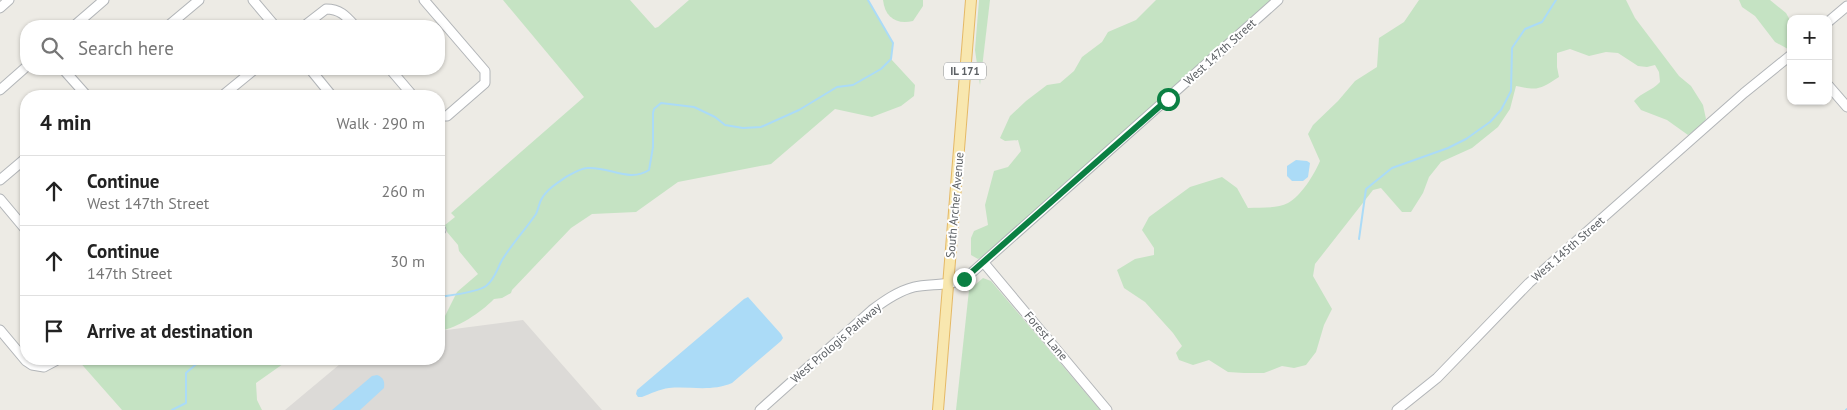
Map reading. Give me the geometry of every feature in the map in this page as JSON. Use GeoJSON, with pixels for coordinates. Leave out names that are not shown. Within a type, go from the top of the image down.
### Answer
{"type":"FeatureCollection","features":[{"type":"Feature","properties":{"kind":"main road","name":"South Archer Avenue"},"geometry":{"type":"LineString","coordinates":[[938,410],[971,0]]}},
{"type":"Feature","properties":{"kind":"street"},"geometry":{"type":"LineString","coordinates":[[0,8],[9,0]]}},
{"type":"Feature","properties":{"kind":"street"},"geometry":{"type":"LineString","coordinates":[[81,20],[104,0]]}},
{"type":"Feature","properties":{"kind":"street"},"geometry":{"type":"LineString","coordinates":[[175,20],[199,0]]}},
{"type":"Feature","properties":{"kind":"street"},"geometry":{"type":"LineString","coordinates":[[253,0],[270,20]]}},
{"type":"Feature","properties":{"kind":"street"},"geometry":{"type":"LineString","coordinates":[[424,0],[441,20]]}},
{"type":"Feature","properties":{"kind":"street","name":"West 147th Street"},"geometry":{"type":"LineString","coordinates":[[948,283],[964,279],[984,263],[1278,0]]}},
{"type":"Feature","properties":{"kind":"street"},"geometry":{"type":"LineString","coordinates":[[1832,19],[1847,6]]}},
{"type":"Feature","properties":{"kind":"street"},"geometry":{"type":"LineString","coordinates":[[312,20],[326,9],[334,9],[344,13],[350,20]]}},
{"type":"Feature","properties":{"kind":"street"},"geometry":{"type":"LineString","coordinates":[[445,25],[484,72],[485,84],[445,116]]}},
{"type":"Feature","properties":{"kind":"street","name":"West 145th Street"},"geometry":{"type":"LineString","coordinates":[[1397,410],[1437,378],[1533,279],[1744,93],[1787,58]]}},
{"type":"Feature","properties":{"kind":"street"},"geometry":{"type":"LineString","coordinates":[[0,90],[20,73]]}},
{"type":"Feature","properties":{"kind":"street"},"geometry":{"type":"LineString","coordinates":[[68,75],[82,90]]}},
{"type":"Feature","properties":{"kind":"street"},"geometry":{"type":"LineString","coordinates":[[229,90],[248,75]]}},
{"type":"Feature","properties":{"kind":"street"},"geometry":{"type":"LineString","coordinates":[[315,75],[327,90]]}},
{"type":"Feature","properties":{"kind":"street"},"geometry":{"type":"LineString","coordinates":[[395,75],[408,90]]}},
{"type":"Feature","properties":{"kind":"street"},"geometry":{"type":"LineString","coordinates":[[1832,90],[1847,107]]}},
{"type":"Feature","properties":{"kind":"street"},"geometry":{"type":"LineString","coordinates":[[0,180],[20,163]]}},
{"type":"Feature","properties":{"kind":"street"},"geometry":{"type":"LineString","coordinates":[[0,199],[20,223]]}},
{"type":"Feature","properties":{"kind":"street","name":"Forest Lane"},"geometry":{"type":"LineString","coordinates":[[984,263],[1107,410]]}},
{"type":"Feature","properties":{"kind":"street","name":"West Prologis Parkway"},"geometry":{"type":"LineString","coordinates":[[760,410],[882,303],[912,287],[948,283]]}},
{"type":"Feature","properties":{"kind":"street"},"geometry":{"type":"LineString","coordinates":[[0,330],[20,354]]}},
{"type":"Feature","properties":{"kind":"street"},"geometry":{"type":"LineString","coordinates":[[32,365],[44,367],[48,365]]}},
{"type":"Feature","properties":{"kind":"shaded area"},"geometry":{"type":"Polygon","coordinates":[[[523,320],[602,410],[285,410],[339,365],[445,365],[445,330],[523,320]]]}},
{"type":"Feature","properties":{"kind":"green space"},"geometry":{"type":"Polygon","coordinates":[[[503,0],[630,0],[655,28],[689,0],[868,0],[893,43],[891,59],[915,85],[914,96],[901,106],[872,117],[835,109],[771,164],[678,182],[636,212],[592,214],[571,228],[511,293],[502,298],[494,299],[461,323],[445,329],[445,316],[457,292],[478,274],[459,251],[458,245],[447,232],[445,225],[455,217],[451,213],[584,97],[503,0]]]}},
{"type":"Feature","properties":{"kind":"green space"},"geometry":{"type":"Polygon","coordinates":[[[883,0],[923,0],[923,6],[913,21],[901,22],[889,15],[883,0]]]}},
{"type":"Feature","properties":{"kind":"green space"},"geometry":{"type":"Polygon","coordinates":[[[979,0],[990,0],[980,85],[975,50],[979,0]]]}},
{"type":"Feature","properties":{"kind":"green space"},"geometry":{"type":"Polygon","coordinates":[[[1156,0],[1278,0],[992,252],[978,259],[971,255],[971,238],[974,231],[988,225],[985,205],[994,171],[1008,167],[1021,151],[1018,140],[1005,141],[1000,138],[1010,116],[1047,85],[1060,83],[1074,71],[1082,57],[1102,42],[1108,32],[1136,20],[1156,0]]]}},
{"type":"Feature","properties":{"kind":"green space"},"geometry":{"type":"Polygon","coordinates":[[[1419,0],[1626,0],[1635,18],[1679,76],[1691,86],[1703,105],[1706,119],[1702,125],[1688,135],[1667,120],[1641,110],[1634,101],[1660,82],[1659,72],[1655,65],[1647,67],[1638,66],[1618,53],[1606,52],[1589,56],[1570,49],[1557,53],[1559,77],[1535,89],[1516,86],[1510,109],[1498,127],[1472,148],[1441,162],[1429,177],[1423,193],[1411,212],[1402,212],[1381,188],[1373,190],[1315,264],[1313,276],[1332,309],[1324,325],[1316,352],[1306,365],[1294,368],[1282,366],[1264,373],[1244,373],[1228,372],[1209,360],[1193,365],[1179,360],[1176,353],[1182,346],[1145,302],[1124,288],[1117,270],[1135,259],[1154,255],[1154,248],[1142,230],[1149,217],[1190,187],[1222,177],[1237,188],[1248,208],[1279,206],[1293,200],[1307,185],[1320,161],[1308,134],[1313,125],[1338,101],[1355,81],[1377,67],[1379,38],[1404,22],[1419,0]]]}},
{"type":"Feature","properties":{"kind":"green space"},"geometry":{"type":"Polygon","coordinates":[[[1739,0],[1770,0],[1786,13],[1787,48],[1775,42],[1755,16],[1742,7],[1739,0]]]}},
{"type":"Feature","properties":{"kind":"green space"},"geometry":{"type":"Polygon","coordinates":[[[983,278],[991,281],[1100,410],[956,410],[969,290],[983,278]]]}},
{"type":"Feature","properties":{"kind":"green space"},"geometry":{"type":"Polygon","coordinates":[[[82,365],[282,365],[256,383],[257,400],[262,410],[122,410],[82,365]]]}},
{"type":"Feature","properties":{"kind":"water"},"geometry":{"type":"Polygon","coordinates":[[[1296,160],[1310,163],[1308,177],[1303,181],[1292,181],[1287,176],[1287,166],[1296,160]]]}},
{"type":"Feature","properties":{"kind":"water"},"geometry":{"type":"Polygon","coordinates":[[[748,297],[781,334],[783,338],[781,341],[732,383],[708,388],[669,388],[638,397],[636,394],[637,390],[748,297]]]}},
{"type":"Feature","properties":{"kind":"water"},"geometry":{"type":"Polygon","coordinates":[[[377,375],[383,380],[384,388],[360,410],[332,410],[372,376],[377,375]]]}},
{"type":"Feature","properties":{"kind":"waterway"},"geometry":{"type":"LineString","coordinates":[[445,296],[476,290],[486,286],[494,277],[506,254],[536,214],[543,196],[566,177],[587,168],[603,169],[626,175],[641,174],[649,170],[653,147],[653,113],[654,109],[661,103],[694,107],[715,117],[725,125],[743,128],[761,127],[799,110],[837,87],[853,85],[881,69],[891,59],[893,43],[868,0]]}},
{"type":"Feature","properties":{"kind":"waterway"},"geometry":{"type":"LineString","coordinates":[[1359,239],[1366,189],[1392,168],[1448,148],[1466,139],[1490,122],[1501,110],[1511,91],[1512,48],[1525,29],[1542,22],[1556,0]]}},
{"type":"Feature","properties":{"kind":"waterway"},"geometry":{"type":"LineString","coordinates":[[172,410],[186,403],[186,373],[195,365]]}},
{"type":"Feature","properties":{"kind":"route"},"geometry":{"type":"LineString","coordinates":[[964,279],[1168,99]]}}]}
